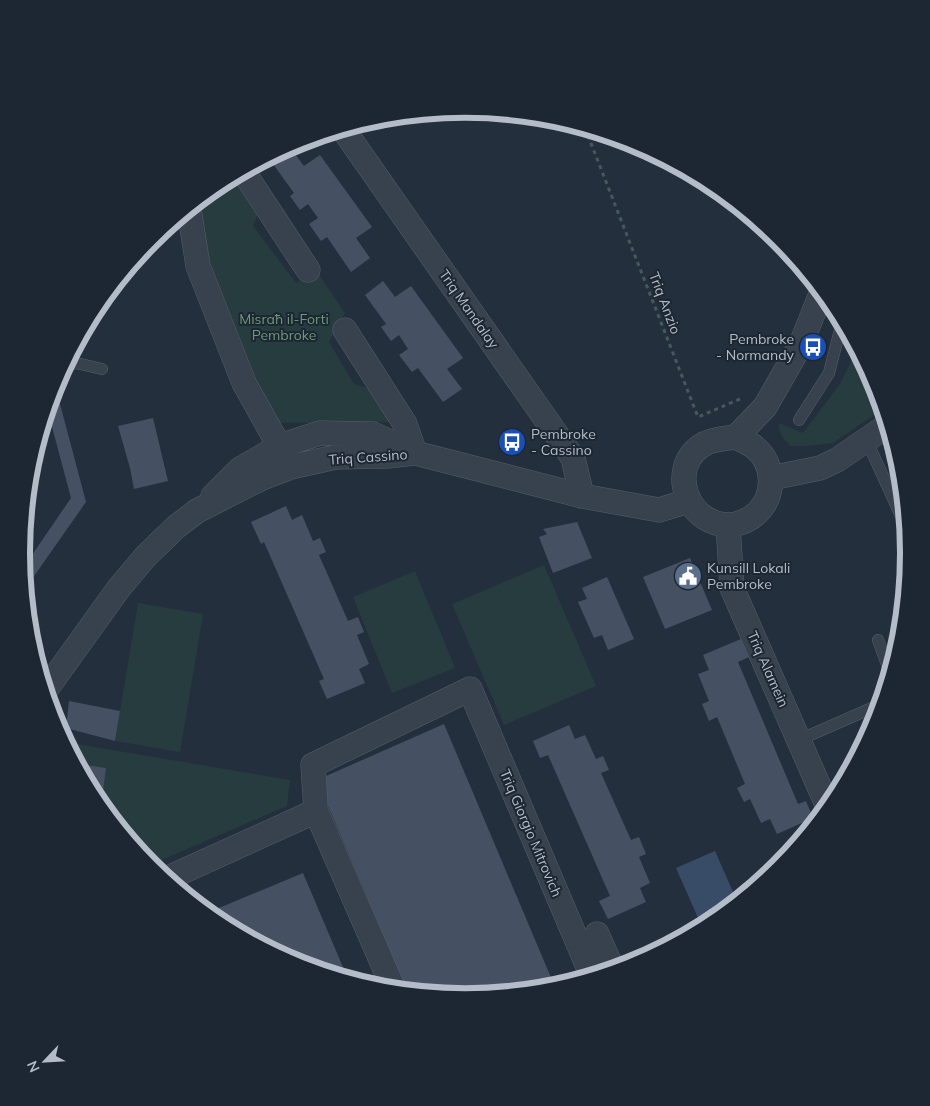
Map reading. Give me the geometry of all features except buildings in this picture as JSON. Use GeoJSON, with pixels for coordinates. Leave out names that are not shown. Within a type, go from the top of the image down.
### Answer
{"type":"FeatureCollection","features":[{"type":"Feature","properties":{"kind":"street","name":"Triq Mandalay"},"geometry":{"type":"LineString","coordinates":[[347,134],[573,458],[582,496]]}},
{"type":"Feature","properties":{"kind":"street"},"geometry":{"type":"LineString","coordinates":[[247,177],[308,270]]}},
{"type":"Feature","properties":{"kind":"street"},"geometry":{"type":"LineString","coordinates":[[190,216],[198,266],[244,383],[292,467]]}},
{"type":"Feature","properties":{"kind":"street"},"geometry":{"type":"LineString","coordinates":[[736,437],[765,407],[801,344],[819,300]]}},
{"type":"Feature","properties":{"kind":"street"},"geometry":{"type":"LineString","coordinates":[[345,330],[405,424],[415,453]]}},
{"type":"Feature","properties":{"kind":"street"},"geometry":{"type":"LineString","coordinates":[[770,478],[820,468],[837,460],[882,429]]}},
{"type":"Feature","properties":{"kind":"street"},"geometry":{"type":"LineString","coordinates":[[198,511],[240,469],[280,446],[320,433],[373,434],[415,453]]}},
{"type":"Feature","properties":{"kind":"street"},"geometry":{"type":"LineString","coordinates":[[736,437],[753,446],[762,455],[768,466],[770,492],[764,505],[754,516],[742,522],[728,525],[705,519],[696,511],[684,489],[684,476],[694,452],[716,439],[736,437]]}},
{"type":"Feature","properties":{"kind":"street","name":"Triq Cassino"},"geometry":{"type":"LineString","coordinates":[[50,684],[119,588],[146,556],[176,527],[198,511],[262,478],[292,467],[336,457],[387,456],[415,453],[582,496],[659,510],[689,501]]}},
{"type":"Feature","properties":{"kind":"street","name":"Triq Alamein"},"geometry":{"type":"LineString","coordinates":[[728,525],[732,588],[824,799]]}},
{"type":"Feature","properties":{"kind":"street","name":"Triq Giorgio Mitrovich"},"geometry":{"type":"LineString","coordinates":[[316,811],[313,765],[470,690],[589,970]]}},
{"type":"Feature","properties":{"kind":"street"},"geometry":{"type":"LineString","coordinates":[[173,876],[316,811],[390,981]]}},
{"type":"Feature","properties":{"kind":"street"},"geometry":{"type":"LineString","coordinates":[[597,934],[610,963]]}},
{"type":"Feature","properties":{"kind":"lane"},"geometry":{"type":"LineString","coordinates":[[799,420],[829,373],[839,332]]}},
{"type":"Feature","properties":{"kind":"lane"},"geometry":{"type":"LineString","coordinates":[[73,365],[102,369]]}},
{"type":"Feature","properties":{"kind":"lane"},"geometry":{"type":"LineString","coordinates":[[866,440],[897,507]]}},
{"type":"Feature","properties":{"kind":"lane"},"geometry":{"type":"LineString","coordinates":[[878,640],[886,662]]}},
{"type":"Feature","properties":{"kind":"lane"},"geometry":{"type":"LineString","coordinates":[[799,740],[871,708]]}},
{"type":"Feature","properties":{"kind":"path","name":"Triq Anzio"},"geometry":{"type":"LineString","coordinates":[[588,136],[698,417],[744,397],[765,407]]}},
{"type":"Feature","properties":{"kind":"green space","name":"Misraħ il-Forti Pembroke"},"geometry":{"type":"Polygon","coordinates":[[[240,181],[259,211],[253,226],[296,283],[316,270],[345,313],[329,342],[354,384],[372,389],[391,422],[275,423],[202,255],[201,207],[240,181]]]}},
{"type":"Feature","properties":{"kind":"green space"},"geometry":{"type":"Polygon","coordinates":[[[853,357],[877,413],[833,443],[790,446],[780,434],[779,423],[803,433],[840,384],[853,357]]]}},
{"type":"Feature","properties":{"kind":"green space"},"geometry":{"type":"Polygon","coordinates":[[[544,565],[596,686],[504,725],[452,604],[544,565]]]}},
{"type":"Feature","properties":{"kind":"green space"},"geometry":{"type":"Polygon","coordinates":[[[415,571],[455,668],[392,693],[353,597],[415,571]]]}},
{"type":"Feature","properties":{"kind":"green space"},"geometry":{"type":"Polygon","coordinates":[[[138,603],[203,614],[180,752],[115,741],[138,603]]]}},
{"type":"Feature","properties":{"kind":"green space"},"geometry":{"type":"Polygon","coordinates":[[[74,744],[290,780],[287,806],[158,862],[138,840],[103,795],[74,744]]]}},
{"type":"Feature","properties":{"kind":"water"},"geometry":{"type":"Polygon","coordinates":[[[715,851],[734,895],[699,920],[676,868],[715,851]]]}},
{"type":"Feature","properties":{"kind":"place","name":"Pembroke - Normandy"},"geometry":{"type":"Point","coordinates":[813,347]}},
{"type":"Feature","properties":{"kind":"place","name":"Pembroke - Cassino"},"geometry":{"type":"Point","coordinates":[512,442]}},
{"type":"Feature","properties":{"kind":"place","name":"Kunsill Lokali Pembroke"},"geometry":{"type":"Point","coordinates":[688,576]}}]}
